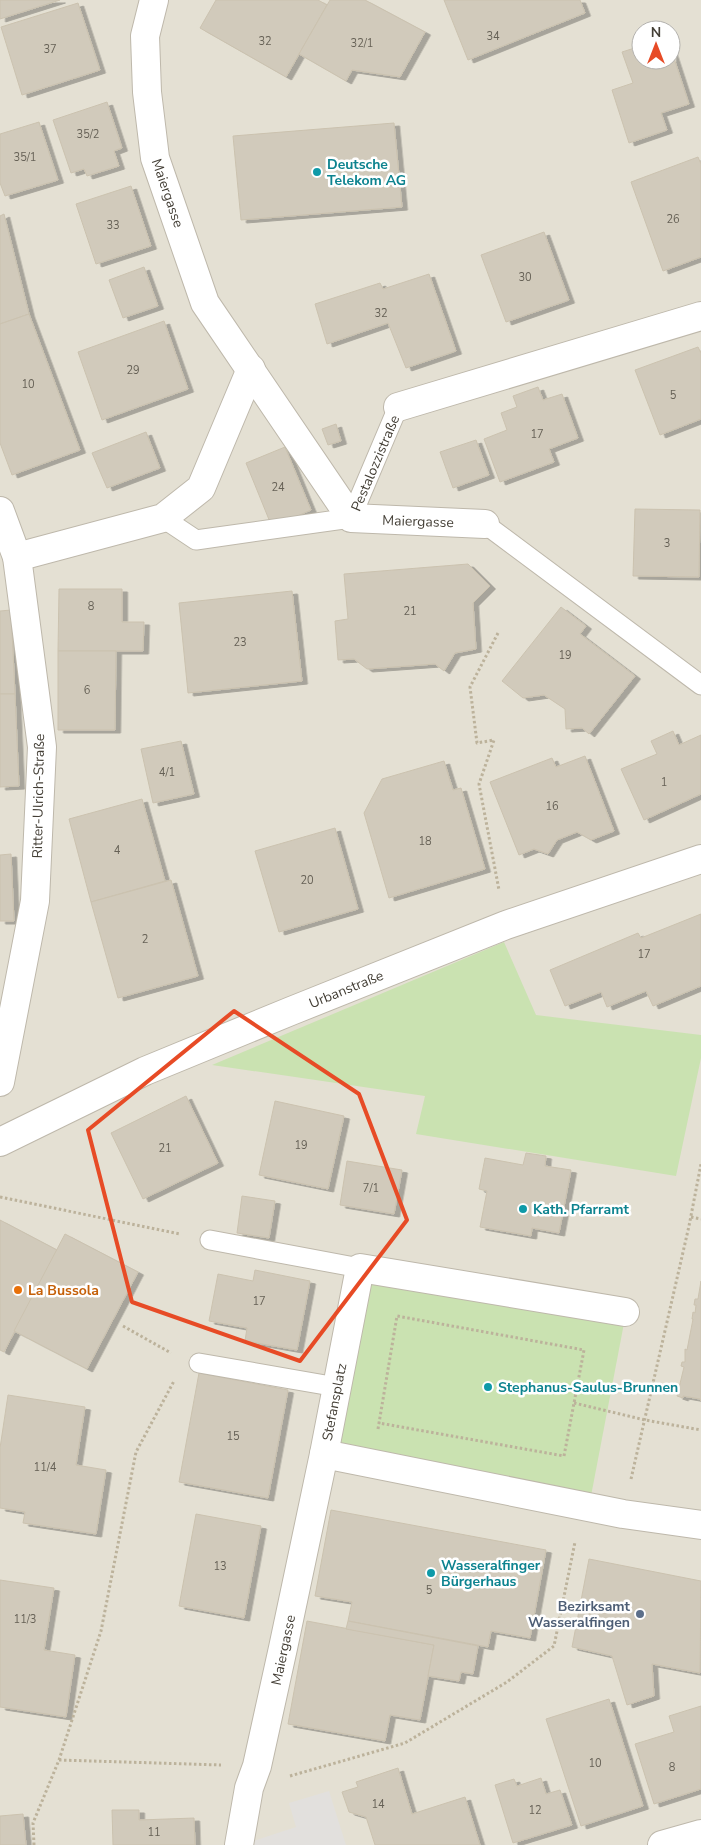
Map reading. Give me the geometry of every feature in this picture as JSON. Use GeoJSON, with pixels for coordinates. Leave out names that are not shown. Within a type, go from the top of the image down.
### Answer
{"type":"FeatureCollection","features":[{"type":"Feature","properties":{"kind":"street","name":"Maiergasse"},"geometry":{"type":"LineString","coordinates":[[154,0],[145,36],[147,92],[155,158],[206,303],[351,518],[485,524]]}},
{"type":"Feature","properties":{"kind":"street","name":"Pestalozzistraße"},"geometry":{"type":"LineString","coordinates":[[398,407],[701,316]]}},
{"type":"Feature","properties":{"kind":"street"},"geometry":{"type":"LineString","coordinates":[[8,558],[163,518],[200,488],[251,369]]}},
{"type":"Feature","properties":{"kind":"street","name":"Ritter-Ulrich-Straße"},"geometry":{"type":"LineString","coordinates":[[0,511],[42,747],[36,901],[0,1082]]}},
{"type":"Feature","properties":{"kind":"street","name":"Urbanstraße"},"geometry":{"type":"LineString","coordinates":[[0,1142],[145,1071],[506,925],[701,859]]}},
{"type":"Feature","properties":{"kind":"street"},"geometry":{"type":"LineString","coordinates":[[360,1268],[625,1312]]}},
{"type":"Feature","properties":{"kind":"street","name":"Stefansplatz"},"geometry":{"type":"LineString","coordinates":[[360,1268],[324,1454],[623,1514],[701,1525]]}},
{"type":"Feature","properties":{"kind":"street","name":"Maiergasse"},"geometry":{"type":"LineString","coordinates":[[239,1845],[249,1788],[257,1766],[324,1454]]}},
{"type":"Feature","properties":{"kind":"street"},"geometry":{"type":"LineString","coordinates":[[662,1845],[701,1834]]}},
{"type":"Feature","properties":{"kind":"lane","name":"Pestalozzistraße"},"geometry":{"type":"LineString","coordinates":[[163,518],[196,540],[351,518],[398,407]]}},
{"type":"Feature","properties":{"kind":"lane"},"geometry":{"type":"LineString","coordinates":[[485,524],[701,685]]}},
{"type":"Feature","properties":{"kind":"lane"},"geometry":{"type":"LineString","coordinates":[[210,1240],[360,1268]]}},
{"type":"Feature","properties":{"kind":"lane"},"geometry":{"type":"LineString","coordinates":[[192,1362],[337,1387]]}},
{"type":"Feature","properties":{"kind":"path"},"geometry":{"type":"LineString","coordinates":[[498,633],[470,687],[477,743],[494,740],[479,784],[506,925]]}},
{"type":"Feature","properties":{"kind":"path"},"geometry":{"type":"LineString","coordinates":[[623,1514],[691,1217],[701,1164]]}},
{"type":"Feature","properties":{"kind":"path"},"geometry":{"type":"LineString","coordinates":[[0,1197],[210,1240]]}},
{"type":"Feature","properties":{"kind":"path"},"geometry":{"type":"LineString","coordinates":[[691,1217],[701,1219]]}},
{"type":"Feature","properties":{"kind":"path"},"geometry":{"type":"LineString","coordinates":[[397,1316],[584,1350],[574,1403],[564,1456],[379,1423],[397,1316]]}},
{"type":"Feature","properties":{"kind":"path"},"geometry":{"type":"LineString","coordinates":[[34,1845],[33,1823],[59,1760],[101,1631],[136,1452],[192,1362],[123,1326]]}},
{"type":"Feature","properties":{"kind":"path"},"geometry":{"type":"LineString","coordinates":[[574,1403],[645,1420],[701,1430]]}},
{"type":"Feature","properties":{"kind":"path"},"geometry":{"type":"LineString","coordinates":[[282,1778],[405,1743],[507,1682],[554,1646],[576,1539]]}},
{"type":"Feature","properties":{"kind":"path"},"geometry":{"type":"LineString","coordinates":[[59,1760],[257,1766]]}},
{"type":"Feature","properties":{"kind":"highlighted area"},"geometry":{"type":"Polygon","coordinates":[[[234,1011],[359,1094],[407,1220],[300,1361],[132,1302],[88,1130],[234,1011]]]}},
{"type":"Feature","properties":{"kind":"shaded area"},"geometry":{"type":"Polygon","coordinates":[[[0,0],[701,0],[701,1845],[0,1845],[0,0]]]}},
{"type":"Feature","properties":{"kind":"shaded area"},"geometry":{"type":"Polygon","coordinates":[[[329,1791],[346,1845],[248,1845],[247,1843],[296,1827],[289,1803],[329,1791]]]}},
{"type":"Feature","properties":{"kind":"green space"},"geometry":{"type":"Polygon","coordinates":[[[504,942],[536,1015],[701,1035],[701,1058],[676,1176],[416,1134],[425,1096],[212,1065],[504,942]]]}},
{"type":"Feature","properties":{"kind":"green space"},"geometry":{"type":"Polygon","coordinates":[[[365,1274],[625,1318],[591,1496],[332,1447],[365,1274]]]}},
{"type":"Feature","properties":{"kind":"building"},"geometry":{"type":"Polygon","coordinates":[[[0,0],[60,0],[0,19],[0,0]]]}},
{"type":"Feature","properties":{"kind":"building"},"geometry":{"type":"Polygon","coordinates":[[[216,0],[318,0],[327,5],[286,77],[200,28],[216,0]]]}},
{"type":"Feature","properties":{"kind":"building"},"geometry":{"type":"Polygon","coordinates":[[[330,0],[365,0],[425,32],[400,77],[352,70],[346,81],[299,54],[330,0]]]}},
{"type":"Feature","properties":{"kind":"building"},"geometry":{"type":"Polygon","coordinates":[[[444,0],[580,0],[585,13],[468,60],[444,0]]]}},
{"type":"Feature","properties":{"kind":"building"},"geometry":{"type":"Polygon","coordinates":[[[78,3],[100,70],[22,95],[1,27],[78,3]]]}},
{"type":"Feature","properties":{"kind":"building"},"geometry":{"type":"Polygon","coordinates":[[[631,49],[631,70],[678,70],[689,104],[661,113],[667,130],[629,143],[612,90],[633,83],[622,52],[631,49]]]}},
{"type":"Feature","properties":{"kind":"building"},"geometry":{"type":"Polygon","coordinates":[[[107,102],[122,148],[114,151],[119,166],[87,176],[84,169],[71,173],[53,120],[107,102]]]}},
{"type":"Feature","properties":{"kind":"building"},"geometry":{"type":"Polygon","coordinates":[[[39,122],[58,180],[5,196],[0,183],[0,134],[39,122]]]}},
{"type":"Feature","properties":{"kind":"building","name":"Deutsche Telekom AG"},"geometry":{"type":"Polygon","coordinates":[[[394,123],[402,207],[241,220],[233,136],[394,123]]]}},
{"type":"Feature","properties":{"kind":"building"},"geometry":{"type":"Polygon","coordinates":[[[698,157],[701,164],[701,257],[663,271],[631,182],[698,157]]]}},
{"type":"Feature","properties":{"kind":"building"},"geometry":{"type":"Polygon","coordinates":[[[131,186],[151,246],[96,264],[76,204],[131,186]]]}},
{"type":"Feature","properties":{"kind":"building"},"geometry":{"type":"Polygon","coordinates":[[[4,214],[29,314],[0,324],[0,216],[4,214]]]}},
{"type":"Feature","properties":{"kind":"building"},"geometry":{"type":"Polygon","coordinates":[[[544,232],[569,300],[506,322],[481,255],[544,232]]]}},
{"type":"Feature","properties":{"kind":"building"},"geometry":{"type":"Polygon","coordinates":[[[144,267],[158,306],[123,318],[109,280],[144,267]]]}},
{"type":"Feature","properties":{"kind":"building"},"geometry":{"type":"Polygon","coordinates":[[[429,274],[456,351],[406,368],[388,323],[327,344],[315,304],[380,283],[383,289],[429,274]]]}},
{"type":"Feature","properties":{"kind":"building"},"geometry":{"type":"Polygon","coordinates":[[[29,314],[80,450],[12,475],[0,443],[0,324],[29,314]]]}},
{"type":"Feature","properties":{"kind":"building"},"geometry":{"type":"Polygon","coordinates":[[[164,321],[188,389],[102,420],[78,352],[164,321]]]}},
{"type":"Feature","properties":{"kind":"building"},"geometry":{"type":"Polygon","coordinates":[[[698,347],[701,353],[701,419],[660,435],[635,370],[698,347]]]}},
{"type":"Feature","properties":{"kind":"building"},"geometry":{"type":"Polygon","coordinates":[[[538,387],[543,400],[562,394],[578,438],[549,449],[554,462],[500,482],[484,439],[507,430],[501,413],[517,407],[513,396],[538,387]]]}},
{"type":"Feature","properties":{"kind":"building"},"geometry":{"type":"Polygon","coordinates":[[[336,424],[341,441],[328,445],[322,429],[336,424]]]}},
{"type":"Feature","properties":{"kind":"building"},"geometry":{"type":"Polygon","coordinates":[[[146,432],[160,468],[107,488],[92,453],[146,432]]]}},
{"type":"Feature","properties":{"kind":"building"},"geometry":{"type":"Polygon","coordinates":[[[476,440],[489,475],[453,488],[440,452],[476,440]]]}},
{"type":"Feature","properties":{"kind":"building"},"geometry":{"type":"Polygon","coordinates":[[[285,447],[311,510],[272,527],[246,463],[285,447]]]}},
{"type":"Feature","properties":{"kind":"building"},"geometry":{"type":"Polygon","coordinates":[[[635,509],[700,510],[699,577],[633,576],[635,509]]]}},
{"type":"Feature","properties":{"kind":"building"},"geometry":{"type":"Polygon","coordinates":[[[468,564],[490,586],[473,603],[476,649],[455,653],[444,671],[435,664],[367,669],[354,659],[338,660],[335,621],[348,619],[344,574],[468,564]]]}},
{"type":"Feature","properties":{"kind":"building"},"geometry":{"type":"Polygon","coordinates":[[[59,589],[122,589],[122,622],[144,622],[143,651],[58,651],[59,589]]]}},
{"type":"Feature","properties":{"kind":"building"},"geometry":{"type":"Polygon","coordinates":[[[292,591],[302,681],[188,693],[179,603],[292,591]]]}},
{"type":"Feature","properties":{"kind":"building"},"geometry":{"type":"Polygon","coordinates":[[[561,607],[586,626],[580,634],[635,676],[589,734],[582,728],[566,729],[565,709],[544,695],[523,698],[502,681],[561,607]]]}},
{"type":"Feature","properties":{"kind":"building"},"geometry":{"type":"Polygon","coordinates":[[[11,610],[15,694],[0,694],[0,611],[11,610]]]}},
{"type":"Feature","properties":{"kind":"building"},"geometry":{"type":"Polygon","coordinates":[[[58,651],[116,651],[115,730],[58,730],[58,651]]]}},
{"type":"Feature","properties":{"kind":"building"},"geometry":{"type":"Polygon","coordinates":[[[0,694],[15,694],[19,786],[0,787],[0,694]]]}},
{"type":"Feature","properties":{"kind":"building"},"geometry":{"type":"Polygon","coordinates":[[[673,731],[679,745],[701,735],[701,794],[644,820],[621,769],[657,754],[651,741],[673,731]]]}},
{"type":"Feature","properties":{"kind":"building"},"geometry":{"type":"Polygon","coordinates":[[[181,741],[194,794],[153,803],[141,749],[181,741]]]}},
{"type":"Feature","properties":{"kind":"building"},"geometry":{"type":"Polygon","coordinates":[[[585,756],[614,831],[591,840],[577,832],[557,840],[548,854],[534,849],[519,855],[490,782],[552,758],[556,767],[585,756]]]}},
{"type":"Feature","properties":{"kind":"building"},"geometry":{"type":"Polygon","coordinates":[[[444,761],[453,790],[461,788],[485,869],[389,898],[364,813],[382,779],[444,761]]]}},
{"type":"Feature","properties":{"kind":"building"},"geometry":{"type":"Polygon","coordinates":[[[142,799],[165,881],[91,902],[69,819],[142,799]]]}},
{"type":"Feature","properties":{"kind":"building"},"geometry":{"type":"Polygon","coordinates":[[[335,828],[358,909],[279,932],[255,851],[335,828]]]}},
{"type":"Feature","properties":{"kind":"building"},"geometry":{"type":"Polygon","coordinates":[[[11,854],[14,921],[0,921],[0,855],[11,854]]]}},
{"type":"Feature","properties":{"kind":"building"},"geometry":{"type":"Polygon","coordinates":[[[171,880],[198,976],[118,998],[91,902],[171,880]]]}},
{"type":"Feature","properties":{"kind":"building"},"geometry":{"type":"Polygon","coordinates":[[[701,914],[701,986],[653,1006],[646,991],[607,1007],[601,992],[565,1006],[550,970],[638,933],[641,938],[701,914]]]}},
{"type":"Feature","properties":{"kind":"building"},"geometry":{"type":"Polygon","coordinates":[[[186,1096],[218,1163],[143,1199],[111,1133],[186,1096]]]}},
{"type":"Feature","properties":{"kind":"building"},"geometry":{"type":"Polygon","coordinates":[[[275,1101],[344,1116],[328,1189],[259,1175],[275,1101]]]}},
{"type":"Feature","properties":{"kind":"building","name":"Kath. Pfarramt"},"geometry":{"type":"Polygon","coordinates":[[[526,1153],[546,1156],[545,1166],[571,1170],[559,1233],[532,1228],[531,1236],[480,1227],[487,1191],[479,1189],[485,1158],[523,1165],[526,1153]]]}},
{"type":"Feature","properties":{"kind":"building"},"geometry":{"type":"Polygon","coordinates":[[[347,1161],[402,1170],[394,1214],[340,1205],[347,1161]]]}},
{"type":"Feature","properties":{"kind":"building"},"geometry":{"type":"Polygon","coordinates":[[[242,1196],[275,1201],[269,1238],[237,1233],[242,1196]]]}},
{"type":"Feature","properties":{"kind":"building","name":"La Bussola"},"geometry":{"type":"Polygon","coordinates":[[[0,1220],[57,1250],[4,1352],[0,1350],[0,1220]]]}},
{"type":"Feature","properties":{"kind":"building"},"geometry":{"type":"Polygon","coordinates":[[[65,1234],[138,1272],[87,1369],[14,1331],[65,1234]]]}},
{"type":"Feature","properties":{"kind":"building"},"geometry":{"type":"Polygon","coordinates":[[[255,1270],[310,1281],[297,1350],[245,1341],[247,1328],[209,1321],[218,1274],[253,1281],[255,1270]]]}},
{"type":"Feature","properties":{"kind":"building"},"geometry":{"type":"Polygon","coordinates":[[[701,1281],[701,1401],[700,1399],[677,1396],[684,1367],[681,1366],[682,1362],[685,1362],[685,1349],[687,1350],[693,1312],[695,1313],[695,1299],[698,1299],[701,1281]]]}},
{"type":"Feature","properties":{"kind":"building"},"geometry":{"type":"Polygon","coordinates":[[[199,1373],[288,1390],[268,1498],[179,1482],[199,1373]]]}},
{"type":"Feature","properties":{"kind":"building"},"geometry":{"type":"Polygon","coordinates":[[[8,1395],[85,1407],[76,1465],[106,1470],[96,1534],[23,1523],[25,1512],[0,1508],[0,1448],[8,1395]]]}},
{"type":"Feature","properties":{"kind":"building","name":"Wasseralfinger Bürgerhaus"},"geometry":{"type":"Polygon","coordinates":[[[331,1510],[546,1550],[530,1638],[491,1631],[488,1647],[348,1621],[352,1602],[315,1596],[331,1510]]]}},
{"type":"Feature","properties":{"kind":"building"},"geometry":{"type":"Polygon","coordinates":[[[196,1514],[261,1526],[244,1618],[179,1606],[196,1514]]]}},
{"type":"Feature","properties":{"kind":"building","name":"Bezirksamt Wasseralfingen"},"geometry":{"type":"Polygon","coordinates":[[[589,1559],[701,1581],[700,1673],[652,1664],[654,1696],[627,1705],[612,1656],[572,1647],[589,1559]]]}},
{"type":"Feature","properties":{"kind":"building"},"geometry":{"type":"Polygon","coordinates":[[[0,1580],[54,1588],[44,1650],[75,1655],[66,1717],[0,1707],[0,1580]]]}},
{"type":"Feature","properties":{"kind":"building"},"geometry":{"type":"Polygon","coordinates":[[[307,1621],[434,1645],[420,1720],[390,1715],[385,1741],[288,1724],[307,1621]]]}},
{"type":"Feature","properties":{"kind":"building"},"geometry":{"type":"Polygon","coordinates":[[[348,1621],[478,1646],[473,1674],[461,1672],[459,1681],[428,1676],[434,1645],[346,1629],[348,1621]]]}},
{"type":"Feature","properties":{"kind":"building"},"geometry":{"type":"Polygon","coordinates":[[[609,1699],[643,1806],[581,1826],[546,1719],[609,1699]]]}},
{"type":"Feature","properties":{"kind":"building"},"geometry":{"type":"Polygon","coordinates":[[[701,1706],[701,1789],[654,1804],[635,1744],[674,1732],[669,1716],[701,1706]]]}},
{"type":"Feature","properties":{"kind":"building"},"geometry":{"type":"Polygon","coordinates":[[[398,1768],[412,1814],[465,1797],[480,1845],[375,1845],[366,1817],[349,1812],[342,1792],[358,1787],[356,1782],[398,1768]]]}},
{"type":"Feature","properties":{"kind":"building"},"geometry":{"type":"Polygon","coordinates":[[[541,1778],[546,1794],[560,1790],[572,1825],[513,1843],[495,1785],[514,1779],[517,1786],[541,1778]]]}},
{"type":"Feature","properties":{"kind":"building"},"geometry":{"type":"Polygon","coordinates":[[[112,1810],[139,1810],[139,1820],[194,1818],[195,1845],[113,1845],[112,1810]]]}},
{"type":"Feature","properties":{"kind":"building"},"geometry":{"type":"Polygon","coordinates":[[[23,1814],[26,1845],[0,1845],[0,1816],[23,1814]]]}},
{"type":"Feature","properties":{"kind":"place","name":"Deutsche Telekom AG"},"geometry":{"type":"Point","coordinates":[317,172]}},
{"type":"Feature","properties":{"kind":"place","name":"Kath. Pfarramt"},"geometry":{"type":"Point","coordinates":[523,1209]}},
{"type":"Feature","properties":{"kind":"place","name":"La Bussola"},"geometry":{"type":"Point","coordinates":[18,1290]}},
{"type":"Feature","properties":{"kind":"place","name":"Stephanus-Saulus-Brunnen"},"geometry":{"type":"Point","coordinates":[488,1387]}},
{"type":"Feature","properties":{"kind":"place","name":"Wasseralfinger Bürgerhaus"},"geometry":{"type":"Point","coordinates":[431,1573]}},
{"type":"Feature","properties":{"kind":"place","name":"Bezirksamt Wasseralfingen"},"geometry":{"type":"Point","coordinates":[640,1614]}}]}
